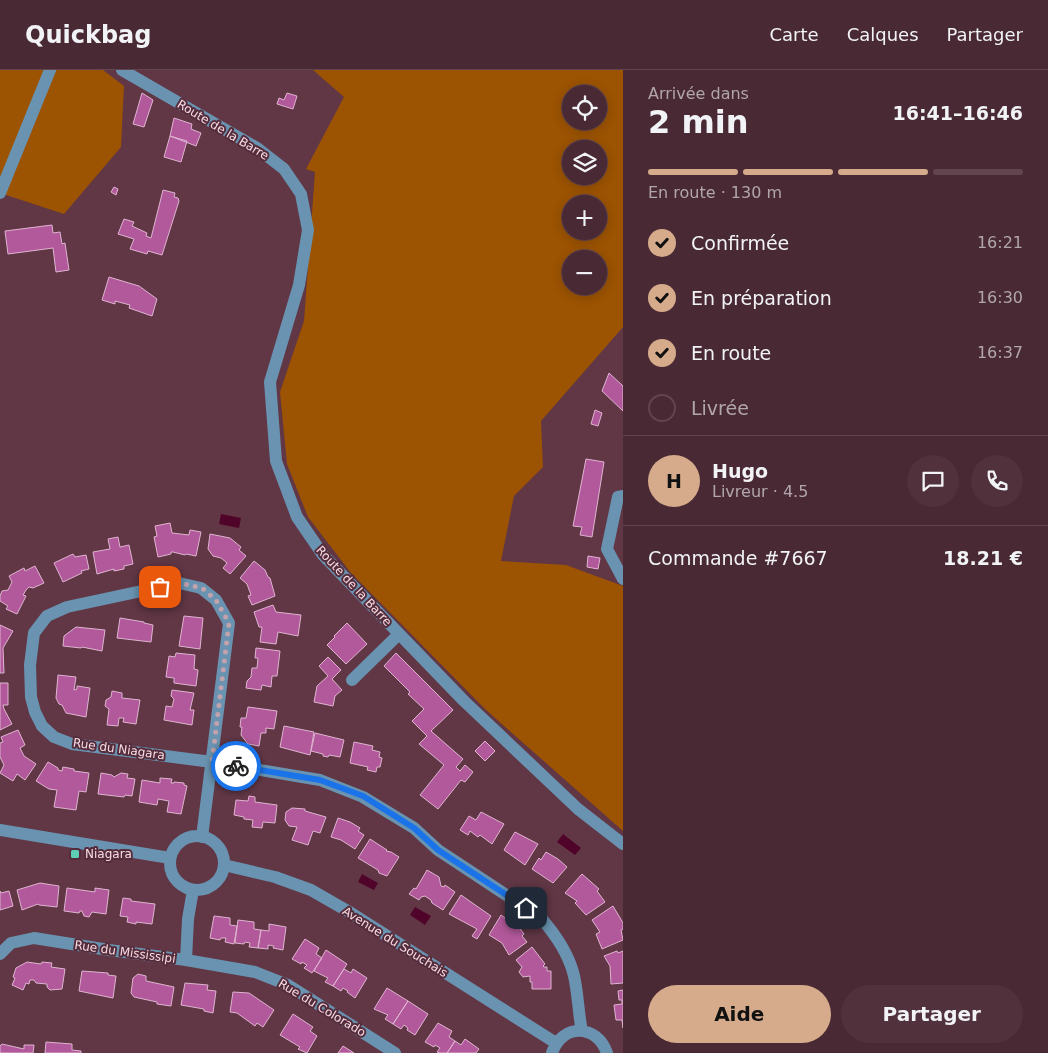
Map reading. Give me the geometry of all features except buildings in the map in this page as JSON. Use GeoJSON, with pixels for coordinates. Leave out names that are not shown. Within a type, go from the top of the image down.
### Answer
{"type":"FeatureCollection","features":[{"type":"Feature","properties":{"kind":"street"},"geometry":{"type":"LineString","coordinates":[[0,193],[50,70]]}},
{"type":"Feature","properties":{"kind":"street","name":"Route de la Barre"},"geometry":{"type":"LineString","coordinates":[[122,70],[140,75],[257,148],[284,169],[300,194],[308,230],[298,285],[270,382],[276,461],[297,517],[323,555],[464,701],[578,809],[623,844]]}},
{"type":"Feature","properties":{"kind":"street"},"geometry":{"type":"LineString","coordinates":[[623,496],[618,497],[607,549],[623,579]]}},
{"type":"Feature","properties":{"kind":"street","name":"Rue du Niagara"},"geometry":{"type":"LineString","coordinates":[[202,837],[212,762],[229,623],[216,600],[202,588],[179,583],[67,607],[47,616],[34,634],[30,665],[30,697],[42,726],[54,737],[72,744],[212,762]]}},
{"type":"Feature","properties":{"kind":"street"},"geometry":{"type":"LineString","coordinates":[[352,680],[399,634]]}},
{"type":"Feature","properties":{"kind":"street"},"geometry":{"type":"LineString","coordinates":[[212,762],[320,780],[363,796],[414,828],[438,850],[541,918],[553,931],[563,947],[574,973],[582,1031]]}},
{"type":"Feature","properties":{"kind":"street"},"geometry":{"type":"LineString","coordinates":[[0,830],[170,858]]}},
{"type":"Feature","properties":{"kind":"street"},"geometry":{"type":"LineString","coordinates":[[202,837],[215,844],[220,850],[224,865],[219,879],[214,884],[201,890],[193,890],[186,888],[174,879],[170,858],[172,851],[182,841],[188,838],[202,837]]}},
{"type":"Feature","properties":{"kind":"street","name":"Avenue du Souchais"},"geometry":{"type":"LineString","coordinates":[[224,865],[275,877],[311,890],[351,913],[554,1048]]}},
{"type":"Feature","properties":{"kind":"street","name":"Rue du Mississipi"},"geometry":{"type":"LineString","coordinates":[[0,954],[12,943],[34,938],[186,960],[188,919],[193,890]]}},
{"type":"Feature","properties":{"kind":"street","name":"Rue du Colorado"},"geometry":{"type":"LineString","coordinates":[[186,960],[255,972],[288,985],[395,1053]]}},
{"type":"Feature","properties":{"kind":"street"},"geometry":{"type":"LineString","coordinates":[[554,1048],[564,1035],[582,1031],[591,1033],[598,1038],[604,1045],[607,1053]]}},
{"type":"Feature","properties":{"kind":"shaded area"},"geometry":{"type":"Polygon","coordinates":[[[0,70],[103,70],[124,86],[121,147],[64,214],[0,193],[0,70]]]}},
{"type":"Feature","properties":{"kind":"shaded area"},"geometry":{"type":"Polygon","coordinates":[[[313,70],[623,70],[623,327],[541,421],[543,467],[514,496],[501,561],[566,565],[623,586],[623,831],[486,710],[351,573],[308,517],[287,464],[280,392],[304,321],[315,172],[306,169],[344,97],[313,70]]]}},
{"type":"Feature","properties":{"kind":"shaded area"},"geometry":{"type":"Polygon","coordinates":[[[221,514],[241,518],[239,528],[219,524],[221,514]]]}},
{"type":"Feature","properties":{"kind":"shaded area"},"geometry":{"type":"Polygon","coordinates":[[[563,834],[581,848],[575,855],[557,842],[563,834]]]}},
{"type":"Feature","properties":{"kind":"shaded area"},"geometry":{"type":"Polygon","coordinates":[[[362,874],[378,883],[374,890],[358,882],[362,874]]]}},
{"type":"Feature","properties":{"kind":"shaded area"},"geometry":{"type":"Polygon","coordinates":[[[415,907],[431,916],[425,925],[410,915],[415,907]]]}},
{"type":"Feature","properties":{"kind":"way so far"},"geometry":{"type":"LineString","coordinates":[[160,587],[179,583],[202,588],[216,600],[229,623],[212,762],[236,766]]}},
{"type":"Feature","properties":{"kind":"place","name":"Niagara"},"geometry":{"type":"Point","coordinates":[75,854]}},
{"type":"Feature","properties":{"kind":"route"},"geometry":{"type":"LineString","coordinates":[[236,766],[320,780],[363,796],[414,828],[438,850],[526,908]]}}]}
